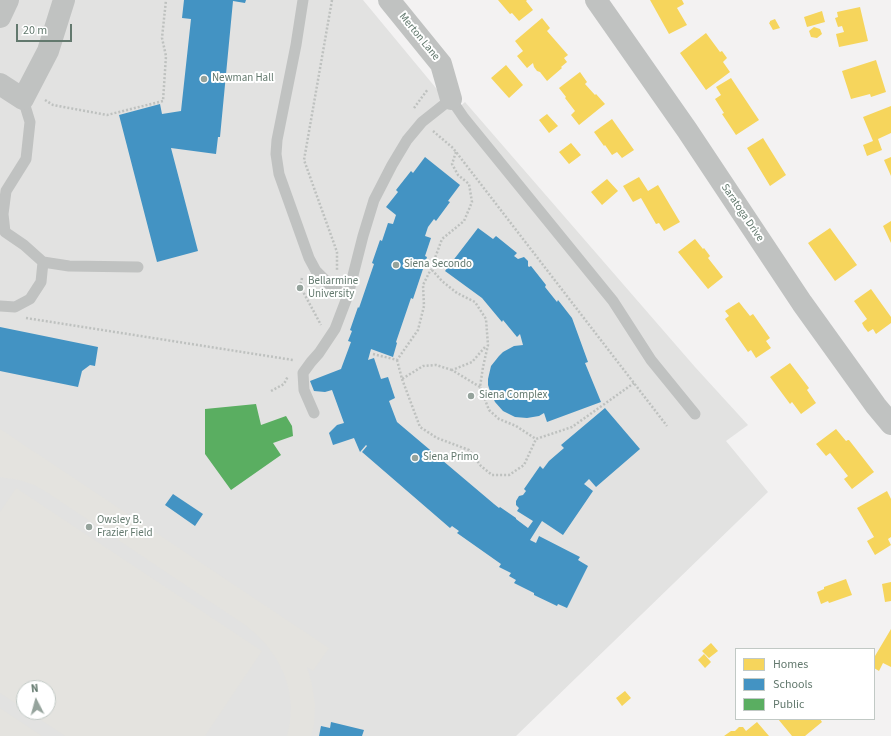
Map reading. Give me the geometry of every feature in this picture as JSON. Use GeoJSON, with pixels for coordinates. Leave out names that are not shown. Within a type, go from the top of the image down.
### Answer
{"type":"FeatureCollection","features":[{"type":"Feature","properties":{"kind":"street"},"geometry":{"type":"LineString","coordinates":[[0,17],[8,0]]}},
{"type":"Feature","properties":{"kind":"street"},"geometry":{"type":"LineString","coordinates":[[0,84],[25,94],[48,51],[64,0]]}},
{"type":"Feature","properties":{"kind":"street","name":"Merton Lane"},"geometry":{"type":"LineString","coordinates":[[389,0],[441,64],[451,98]]}},
{"type":"Feature","properties":{"kind":"street","name":"Saratoga Drive"},"geometry":{"type":"LineString","coordinates":[[596,0],[687,130],[802,303],[876,406],[891,424]]}},
{"type":"Feature","properties":{"kind":"lane"},"geometry":{"type":"LineString","coordinates":[[303,0],[296,45],[277,140],[276,154],[279,174],[309,258],[316,271],[329,284],[348,297]]}},
{"type":"Feature","properties":{"kind":"lane"},"geometry":{"type":"LineString","coordinates":[[25,94],[30,122],[26,159],[6,191],[3,234],[24,245],[43,262],[69,266],[138,267]]}},
{"type":"Feature","properties":{"kind":"lane"},"geometry":{"type":"LineString","coordinates":[[314,412],[304,390],[303,373],[335,329],[348,297],[363,236],[374,200],[407,140],[422,122],[451,98],[464,118],[613,301],[651,360],[695,414]]}},
{"type":"Feature","properties":{"kind":"lane"},"geometry":{"type":"LineString","coordinates":[[0,306],[15,307],[30,299],[41,282],[43,262]]}},
{"type":"Feature","properties":{"kind":"path"},"geometry":{"type":"LineString","coordinates":[[25,94],[35,95],[53,104],[107,115],[163,100],[166,56],[162,38],[166,0]]}},
{"type":"Feature","properties":{"kind":"path"},"geometry":{"type":"LineString","coordinates":[[323,329],[300,286],[305,269],[337,274],[337,252],[304,160],[332,0]]}},
{"type":"Feature","properties":{"kind":"path"},"geometry":{"type":"LineString","coordinates":[[432,84],[411,112],[453,148],[667,426]]}},
{"type":"Feature","properties":{"kind":"path"},"geometry":{"type":"LineString","coordinates":[[456,152],[452,164],[458,175],[469,184],[472,202],[464,221],[442,239],[431,269],[423,284],[424,306],[418,330],[397,360],[402,379],[420,427],[437,438],[469,450],[481,466],[492,475],[509,475],[524,465],[536,438]]}},
{"type":"Feature","properties":{"kind":"path"},"geometry":{"type":"LineString","coordinates":[[431,269],[442,281],[457,293],[474,302],[486,319],[488,345],[480,387],[489,410],[498,419],[516,426],[536,438],[572,427],[634,383]]}},
{"type":"Feature","properties":{"kind":"path"},"geometry":{"type":"LineString","coordinates":[[23,318],[295,360],[292,366]]}},
{"type":"Feature","properties":{"kind":"path"},"geometry":{"type":"LineString","coordinates":[[452,370],[472,362],[488,345]]}},
{"type":"Feature","properties":{"kind":"path"},"geometry":{"type":"LineString","coordinates":[[372,354],[397,360]]}},
{"type":"Feature","properties":{"kind":"path"},"geometry":{"type":"LineString","coordinates":[[402,379],[423,366],[436,365],[452,370],[480,387]]}},
{"type":"Feature","properties":{"kind":"path"},"geometry":{"type":"LineString","coordinates":[[271,391],[284,384],[290,372]]}},
{"type":"Feature","properties":{"kind":"shaded area","name":"Bellarmine University"},"geometry":{"type":"Polygon","coordinates":[[[0,0],[363,0],[455,111],[465,102],[695,367],[748,425],[726,441],[768,492],[516,736],[0,736],[0,0]]]}},
{"type":"Feature","properties":{"kind":"shaded area"},"geometry":{"type":"Polygon","coordinates":[[[0,429],[329,648],[313,671],[307,667],[315,705],[314,725],[311,736],[287,736],[291,706],[289,690],[284,674],[268,647],[245,625],[48,493],[34,485],[19,480],[0,477],[0,429]]]}},
{"type":"Feature","properties":{"kind":"shaded area"},"geometry":{"type":"Polygon","coordinates":[[[16,488],[262,651],[205,736],[65,736],[41,720],[56,720],[56,680],[16,680],[16,704],[0,693],[0,512],[16,488]]]}},
{"type":"Feature","properties":{"kind":"shaded area"},"geometry":{"type":"Polygon","coordinates":[[[0,708],[42,736],[0,736],[0,708]]]}},
{"type":"Feature","properties":{"kind":"building: Homes"},"geometry":{"type":"Polygon","coordinates":[[[498,0],[527,0],[526,1],[533,10],[519,21],[512,13],[510,14],[498,0]]]}},
{"type":"Feature","properties":{"kind":"building: Homes"},"geometry":{"type":"Polygon","coordinates":[[[650,0],[682,0],[684,4],[677,8],[687,25],[669,34],[650,0]]]}},
{"type":"Feature","properties":{"kind":"building: Homes"},"geometry":{"type":"Polygon","coordinates":[[[860,7],[868,41],[839,47],[836,34],[844,32],[842,26],[838,27],[835,18],[838,17],[837,12],[860,7]]]}},
{"type":"Feature","properties":{"kind":"building: Homes"},"geometry":{"type":"Polygon","coordinates":[[[822,11],[825,22],[807,27],[804,17],[822,11]]]}},
{"type":"Feature","properties":{"kind":"building: Homes"},"geometry":{"type":"Polygon","coordinates":[[[542,18],[550,28],[547,31],[568,55],[564,58],[567,62],[547,81],[540,72],[537,71],[533,63],[527,68],[517,56],[523,51],[515,41],[542,18]]]}},
{"type":"Feature","properties":{"kind":"building: Homes"},"geometry":{"type":"Polygon","coordinates":[[[775,19],[780,28],[773,30],[769,23],[775,19]]]}},
{"type":"Feature","properties":{"kind":"building: Homes"},"geometry":{"type":"Polygon","coordinates":[[[814,27],[820,29],[822,34],[817,38],[811,37],[809,31],[814,27]]]}},
{"type":"Feature","properties":{"kind":"building: Homes"},"geometry":{"type":"Polygon","coordinates":[[[706,33],[720,52],[722,51],[727,58],[723,62],[730,72],[706,90],[680,53],[706,33]]]}},
{"type":"Feature","properties":{"kind":"building: Homes"},"geometry":{"type":"Polygon","coordinates":[[[876,60],[886,92],[871,97],[870,94],[851,99],[842,71],[876,60]]]}},
{"type":"Feature","properties":{"kind":"building: Homes"},"geometry":{"type":"Polygon","coordinates":[[[506,65],[523,85],[509,98],[491,78],[506,65]]]}},
{"type":"Feature","properties":{"kind":"building: Homes"},"geometry":{"type":"Polygon","coordinates":[[[580,72],[587,82],[585,84],[605,104],[579,125],[571,115],[575,111],[559,88],[580,72]]]}},
{"type":"Feature","properties":{"kind":"building: Homes"},"geometry":{"type":"Polygon","coordinates":[[[731,78],[759,120],[736,135],[722,114],[724,113],[715,99],[721,95],[716,87],[731,78]]]}},
{"type":"Feature","properties":{"kind":"building: Homes"},"geometry":{"type":"Polygon","coordinates":[[[891,106],[891,133],[878,139],[882,150],[867,156],[863,145],[873,141],[863,117],[891,106]]]}},
{"type":"Feature","properties":{"kind":"building: Homes"},"geometry":{"type":"Polygon","coordinates":[[[547,114],[558,126],[549,133],[539,120],[547,114]]]}},
{"type":"Feature","properties":{"kind":"building: Homes"},"geometry":{"type":"Polygon","coordinates":[[[612,119],[634,150],[622,158],[617,152],[612,155],[594,132],[612,119]]]}},
{"type":"Feature","properties":{"kind":"building: Homes"},"geometry":{"type":"Polygon","coordinates":[[[763,138],[786,175],[770,186],[747,148],[763,138]]]}},
{"type":"Feature","properties":{"kind":"building: Homes"},"geometry":{"type":"Polygon","coordinates":[[[571,143],[581,155],[569,164],[559,152],[571,143]]]}},
{"type":"Feature","properties":{"kind":"building: Homes"},"geometry":{"type":"Polygon","coordinates":[[[891,157],[891,176],[884,160],[891,157]]]}},
{"type":"Feature","properties":{"kind":"building: Homes"},"geometry":{"type":"Polygon","coordinates":[[[639,177],[648,191],[658,185],[680,222],[664,231],[659,223],[656,224],[641,198],[633,202],[623,186],[639,177]]]}},
{"type":"Feature","properties":{"kind":"building: Homes"},"geometry":{"type":"Polygon","coordinates":[[[607,179],[618,191],[602,205],[591,192],[607,179]]]}},
{"type":"Feature","properties":{"kind":"building: Homes"},"geometry":{"type":"Polygon","coordinates":[[[891,221],[891,243],[883,226],[891,221]]]}},
{"type":"Feature","properties":{"kind":"building: Homes"},"geometry":{"type":"Polygon","coordinates":[[[830,228],[857,265],[835,281],[808,243],[830,228]]]}},
{"type":"Feature","properties":{"kind":"building: Homes"},"geometry":{"type":"Polygon","coordinates":[[[695,239],[710,256],[708,258],[723,277],[708,289],[678,252],[695,239]]]}},
{"type":"Feature","properties":{"kind":"building: Homes"},"geometry":{"type":"Polygon","coordinates":[[[871,289],[891,317],[891,323],[876,334],[873,329],[868,332],[864,327],[862,323],[867,319],[854,301],[871,289]]]}},
{"type":"Feature","properties":{"kind":"building: Homes"},"geometry":{"type":"Polygon","coordinates":[[[739,302],[750,316],[753,314],[770,338],[766,341],[771,348],[756,358],[751,350],[748,352],[725,319],[729,316],[725,311],[739,302]]]}},
{"type":"Feature","properties":{"kind":"building: Homes"},"geometry":{"type":"Polygon","coordinates":[[[790,363],[809,388],[807,390],[816,403],[801,414],[792,402],[790,404],[770,377],[790,363]]]}},
{"type":"Feature","properties":{"kind":"building: Homes"},"geometry":{"type":"Polygon","coordinates":[[[836,429],[846,441],[849,440],[874,472],[852,489],[844,479],[848,476],[830,453],[826,456],[816,444],[836,429]]]}},
{"type":"Feature","properties":{"kind":"building: Homes"},"geometry":{"type":"Polygon","coordinates":[[[887,491],[891,499],[891,537],[888,539],[891,545],[875,555],[867,541],[874,537],[857,508],[887,491]]]}},
{"type":"Feature","properties":{"kind":"building: Homes"},"geometry":{"type":"Polygon","coordinates":[[[846,579],[852,595],[829,603],[828,601],[821,604],[817,592],[824,589],[824,587],[846,579]]]}},
{"type":"Feature","properties":{"kind":"building: Homes"},"geometry":{"type":"Polygon","coordinates":[[[891,582],[891,601],[885,602],[882,584],[891,582]]]}},
{"type":"Feature","properties":{"kind":"building: Homes"},"geometry":{"type":"Polygon","coordinates":[[[891,629],[891,667],[883,663],[879,671],[875,669],[875,656],[891,629]]]}},
{"type":"Feature","properties":{"kind":"building: Homes"},"geometry":{"type":"Polygon","coordinates":[[[711,643],[718,651],[709,658],[702,651],[711,643]]]}},
{"type":"Feature","properties":{"kind":"building: Homes"},"geometry":{"type":"Polygon","coordinates":[[[704,654],[711,662],[705,668],[698,660],[704,654]]]}},
{"type":"Feature","properties":{"kind":"building: Homes"},"geometry":{"type":"Polygon","coordinates":[[[625,691],[631,698],[622,706],[616,698],[625,691]]]}},
{"type":"Feature","properties":{"kind":"building: Homes"},"geometry":{"type":"Polygon","coordinates":[[[779,720],[821,720],[822,722],[805,736],[792,736],[779,720]]]}},
{"type":"Feature","properties":{"kind":"building: Homes"},"geometry":{"type":"Polygon","coordinates":[[[757,722],[769,736],[724,736],[731,731],[735,731],[739,727],[743,727],[746,731],[757,722]]]}},
{"type":"Feature","properties":{"kind":"building: Schools"},"geometry":{"type":"Polygon","coordinates":[[[184,0],[246,0],[245,3],[233,1],[220,137],[218,137],[216,154],[171,148],[198,251],[157,262],[119,115],[160,104],[162,114],[181,111],[191,19],[182,18],[184,0]]]}},
{"type":"Feature","properties":{"kind":"building: Schools"},"geometry":{"type":"Polygon","coordinates":[[[425,157],[460,185],[436,221],[434,219],[428,227],[425,236],[431,238],[425,256],[427,257],[413,299],[411,298],[396,342],[393,357],[371,349],[368,360],[374,358],[381,379],[388,377],[395,398],[389,401],[397,422],[494,504],[516,518],[528,528],[533,521],[517,511],[519,508],[516,505],[516,501],[519,496],[523,495],[526,491],[524,489],[540,466],[543,469],[549,461],[564,448],[561,445],[605,408],[640,449],[596,487],[589,479],[584,484],[593,491],[563,535],[542,521],[530,540],[536,543],[539,536],[580,557],[578,560],[588,566],[567,608],[558,604],[557,606],[514,583],[516,580],[509,576],[511,573],[499,567],[501,564],[457,533],[459,531],[452,526],[450,528],[362,452],[367,446],[366,445],[360,452],[354,438],[333,445],[329,433],[337,425],[344,423],[332,390],[325,392],[314,391],[310,381],[341,369],[351,342],[348,341],[352,331],[350,330],[374,264],[372,263],[380,240],[382,241],[388,223],[393,224],[396,215],[386,207],[398,192],[396,190],[411,171],[413,173],[425,157]]]}},
{"type":"Feature","properties":{"kind":"building: Schools"},"geometry":{"type":"Polygon","coordinates":[[[478,228],[493,239],[496,236],[517,253],[514,256],[518,259],[524,257],[528,261],[528,266],[531,266],[546,285],[545,287],[557,302],[558,300],[572,318],[588,362],[585,363],[601,402],[547,422],[544,413],[539,416],[527,418],[515,417],[503,411],[495,402],[488,385],[491,366],[503,352],[514,346],[523,345],[520,334],[517,337],[482,298],[445,271],[478,228]]]}},
{"type":"Feature","properties":{"kind":"building: Schools"},"geometry":{"type":"Polygon","coordinates":[[[0,327],[98,347],[95,366],[90,365],[82,371],[78,387],[0,371],[0,327]]]}},
{"type":"Feature","properties":{"kind":"building: Schools"},"geometry":{"type":"Polygon","coordinates":[[[173,494],[203,514],[195,526],[165,505],[173,494]]]}},
{"type":"Feature","properties":{"kind":"building: Schools"},"geometry":{"type":"Polygon","coordinates":[[[331,722],[364,730],[362,736],[319,736],[321,726],[330,728],[331,722]]]}},
{"type":"Feature","properties":{"kind":"building: Public"},"geometry":{"type":"Polygon","coordinates":[[[256,404],[261,425],[286,416],[292,426],[293,436],[273,443],[281,455],[231,490],[205,454],[205,409],[256,404]]]}},
{"type":"Feature","properties":{"kind":"place","name":"Newman Hall"},"geometry":{"type":"Point","coordinates":[204,79]}},
{"type":"Feature","properties":{"kind":"place","name":"Siena Secondo"},"geometry":{"type":"Point","coordinates":[396,265]}},
{"type":"Feature","properties":{"kind":"place","name":"Bellarmine University"},"geometry":{"type":"Point","coordinates":[300,288]}},
{"type":"Feature","properties":{"kind":"place","name":"Siena Complex"},"geometry":{"type":"Point","coordinates":[471,396]}},
{"type":"Feature","properties":{"kind":"place","name":"Siena Primo"},"geometry":{"type":"Point","coordinates":[415,458]}},
{"type":"Feature","properties":{"kind":"place","name":"Owsley B. Frazier Field"},"geometry":{"type":"Point","coordinates":[89,527]}}]}
